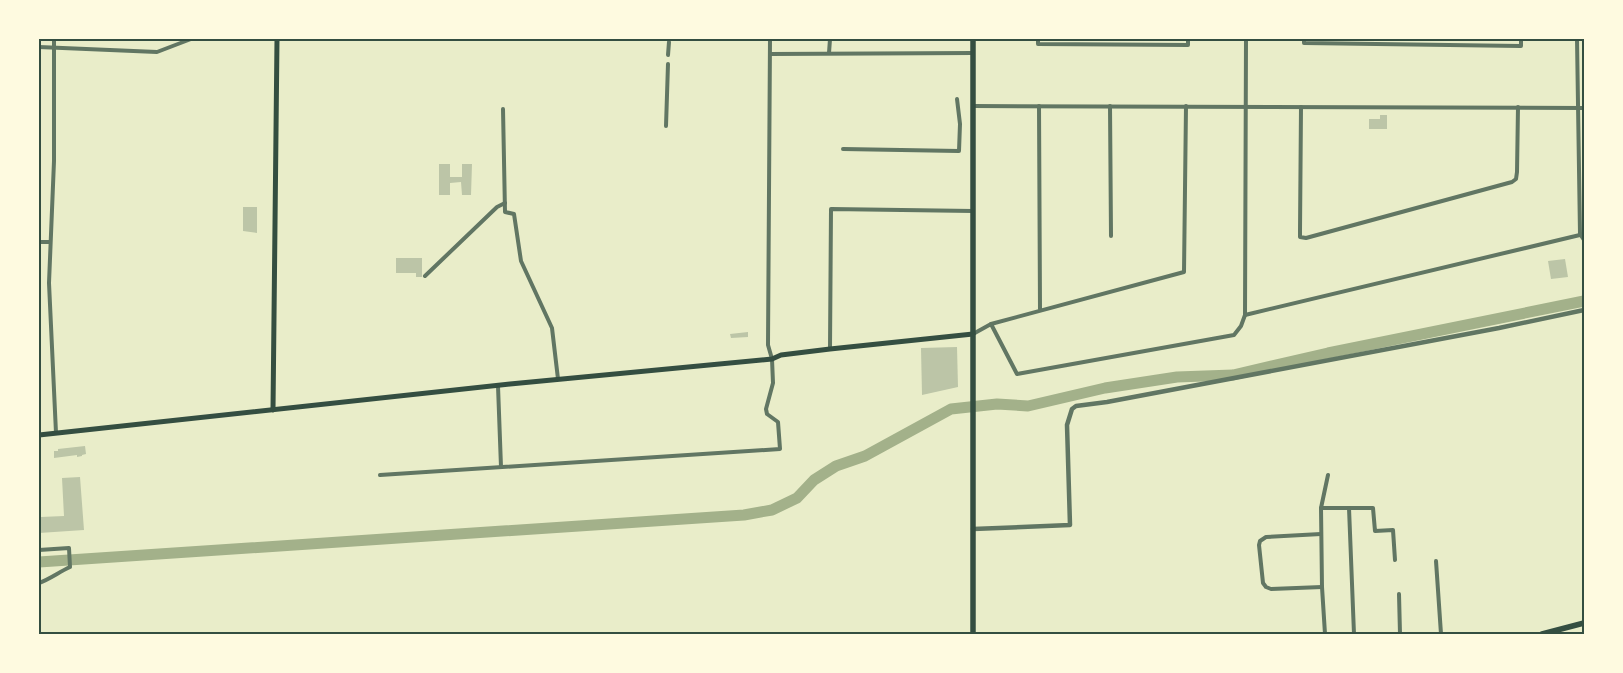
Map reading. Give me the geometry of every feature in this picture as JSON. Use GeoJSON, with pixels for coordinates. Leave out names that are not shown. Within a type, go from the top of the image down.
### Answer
{"type":"FeatureCollection","features":[{"type":"Feature","properties":{"kind":"main road"},"geometry":{"type":"LineString","coordinates":[[273,410],[277,39]]}},
{"type":"Feature","properties":{"kind":"main road"},"geometry":{"type":"LineString","coordinates":[[973,39],[973,634]]}},
{"type":"Feature","properties":{"kind":"main road"},"geometry":{"type":"LineString","coordinates":[[39,435],[772,359],[781,355],[973,334]]}},
{"type":"Feature","properties":{"kind":"main road"},"geometry":{"type":"LineString","coordinates":[[1542,634],[1584,623]]}},
{"type":"Feature","properties":{"kind":"street"},"geometry":{"type":"LineString","coordinates":[[54,39],[54,161],[50,242],[50,314],[56,433]]}},
{"type":"Feature","properties":{"kind":"street"},"geometry":{"type":"LineString","coordinates":[[39,47],[157,52],[191,39]]}},
{"type":"Feature","properties":{"kind":"street"},"geometry":{"type":"LineString","coordinates":[[380,475],[780,449],[778,422],[767,414],[766,409],[773,383],[772,359],[768,345],[770,39]]}},
{"type":"Feature","properties":{"kind":"street"},"geometry":{"type":"LineString","coordinates":[[829,53],[830,39]]}},
{"type":"Feature","properties":{"kind":"street"},"geometry":{"type":"LineString","coordinates":[[1038,39],[1038,44],[1188,45],[1188,39]]}},
{"type":"Feature","properties":{"kind":"street"},"geometry":{"type":"LineString","coordinates":[[991,324],[1017,374],[1234,335],[1241,326],[1245,315],[1246,39]]}},
{"type":"Feature","properties":{"kind":"street"},"geometry":{"type":"LineString","coordinates":[[1304,39],[1304,43],[1521,46],[1521,39]]}},
{"type":"Feature","properties":{"kind":"street"},"geometry":{"type":"LineString","coordinates":[[1577,39],[1577,108],[1582,234],[1584,240]]}},
{"type":"Feature","properties":{"kind":"street"},"geometry":{"type":"LineString","coordinates":[[668,55],[669,42]]}},
{"type":"Feature","properties":{"kind":"street"},"geometry":{"type":"LineString","coordinates":[[770,54],[973,54]]}},
{"type":"Feature","properties":{"kind":"street"},"geometry":{"type":"LineString","coordinates":[[666,126],[668,64]]}},
{"type":"Feature","properties":{"kind":"street"},"geometry":{"type":"LineString","coordinates":[[843,149],[959,151],[960,124],[957,99]]}},
{"type":"Feature","properties":{"kind":"street"},"geometry":{"type":"LineString","coordinates":[[973,106],[1584,108]]}},
{"type":"Feature","properties":{"kind":"street"},"geometry":{"type":"LineString","coordinates":[[1039,106],[1040,309]]}},
{"type":"Feature","properties":{"kind":"street"},"geometry":{"type":"LineString","coordinates":[[1110,106],[1111,236]]}},
{"type":"Feature","properties":{"kind":"street"},"geometry":{"type":"LineString","coordinates":[[973,334],[991,324],[1040,309],[1184,272],[1186,106]]}},
{"type":"Feature","properties":{"kind":"street"},"geometry":{"type":"LineString","coordinates":[[1301,107],[1300,236],[1306,238],[1512,182],[1516,179],[1517,172],[1518,107]]}},
{"type":"Feature","properties":{"kind":"street"},"geometry":{"type":"LineString","coordinates":[[504,109],[505,212],[514,214],[521,261],[552,328],[558,380]]}},
{"type":"Feature","properties":{"kind":"street"},"geometry":{"type":"LineString","coordinates":[[425,276],[497,207],[505,203]]}},
{"type":"Feature","properties":{"kind":"street"},"geometry":{"type":"LineString","coordinates":[[830,349],[831,209],[973,211]]}},
{"type":"Feature","properties":{"kind":"street"},"geometry":{"type":"LineString","coordinates":[[1245,315],[1582,234]]}},
{"type":"Feature","properties":{"kind":"street"},"geometry":{"type":"LineString","coordinates":[[39,242],[50,242]]}},
{"type":"Feature","properties":{"kind":"street"},"geometry":{"type":"LineString","coordinates":[[973,529],[1070,524],[1067,425],[1072,409],[1076,406],[1107,402],[1469,334],[1584,310]]}},
{"type":"Feature","properties":{"kind":"street"},"geometry":{"type":"LineString","coordinates":[[498,386],[501,467]]}},
{"type":"Feature","properties":{"kind":"street"},"geometry":{"type":"LineString","coordinates":[[1325,634],[1322,587],[1321,508],[1328,475]]}},
{"type":"Feature","properties":{"kind":"street"},"geometry":{"type":"LineString","coordinates":[[1321,508],[1373,508],[1375,531],[1393,530],[1394,560]]}},
{"type":"Feature","properties":{"kind":"street"},"geometry":{"type":"LineString","coordinates":[[1349,508],[1354,634]]}},
{"type":"Feature","properties":{"kind":"street"},"geometry":{"type":"LineString","coordinates":[[1321,534],[1266,536],[1261,539],[1259,545],[1263,583],[1266,587],[1271,589],[1322,587]]}},
{"type":"Feature","properties":{"kind":"street"},"geometry":{"type":"LineString","coordinates":[[39,550],[69,548],[70,564],[70,567],[39,583]]}},
{"type":"Feature","properties":{"kind":"street"},"geometry":{"type":"LineString","coordinates":[[1436,561],[1441,634]]}},
{"type":"Feature","properties":{"kind":"street"},"geometry":{"type":"LineString","coordinates":[[1399,594],[1400,634]]}},
{"type":"Feature","properties":{"kind":"building"},"geometry":{"type":"Polygon","coordinates":[[[1380,115],[1387,115],[1387,129],[1369,129],[1369,119],[1380,119],[1380,115]]]}},
{"type":"Feature","properties":{"kind":"building"},"geometry":{"type":"Polygon","coordinates":[[[439,164],[450,164],[450,177],[462,177],[462,164],[472,164],[471,195],[462,195],[461,182],[450,183],[450,195],[439,195],[439,164]]]}},
{"type":"Feature","properties":{"kind":"building"},"geometry":{"type":"Polygon","coordinates":[[[243,207],[257,207],[257,233],[243,231],[243,207]]]}},
{"type":"Feature","properties":{"kind":"building"},"geometry":{"type":"Polygon","coordinates":[[[396,258],[422,258],[422,277],[416,277],[416,273],[396,273],[396,258]]]}},
{"type":"Feature","properties":{"kind":"building"},"geometry":{"type":"Polygon","coordinates":[[[1565,259],[1568,277],[1551,279],[1548,261],[1565,259]]]}},
{"type":"Feature","properties":{"kind":"building"},"geometry":{"type":"Polygon","coordinates":[[[748,332],[748,337],[731,338],[730,334],[748,332]]]}},
{"type":"Feature","properties":{"kind":"building"},"geometry":{"type":"Polygon","coordinates":[[[957,347],[958,387],[922,395],[921,348],[957,347]]]}},
{"type":"Feature","properties":{"kind":"building"},"geometry":{"type":"Polygon","coordinates":[[[85,446],[86,454],[82,456],[54,458],[54,451],[58,451],[58,449],[85,446]]]}},
{"type":"Feature","properties":{"kind":"building"},"geometry":{"type":"Polygon","coordinates":[[[80,477],[84,530],[39,533],[39,512],[41,517],[64,516],[62,478],[80,477]]]}},
{"type":"Feature","properties":{"kind":"waterway"},"geometry":{"type":"LineString","coordinates":[[39,562],[744,515],[772,510],[797,498],[814,480],[836,466],[865,456],[951,409],[997,404],[1028,406],[1105,388],[1177,377],[1233,375],[1328,353],[1584,301]]}}]}
